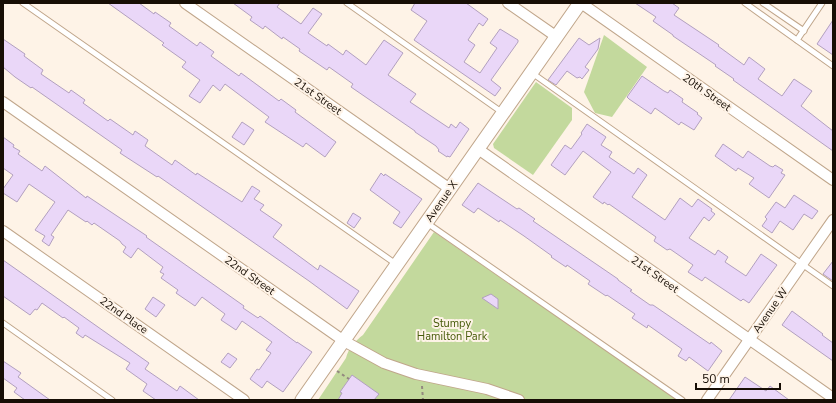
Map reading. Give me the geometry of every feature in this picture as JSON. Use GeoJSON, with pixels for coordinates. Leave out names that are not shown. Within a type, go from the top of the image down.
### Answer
{"type":"FeatureCollection","features":[{"type":"Feature","properties":{"kind":"street","name":"21st Street"},"geometry":{"type":"LineString","coordinates":[[185,3],[450,189]]}},
{"type":"Feature","properties":{"kind":"street"},"geometry":{"type":"LineString","coordinates":[[508,3],[557,37]]}},
{"type":"Feature","properties":{"kind":"street","name":"Avenue X"},"geometry":{"type":"LineString","coordinates":[[302,400],[581,3]]}},
{"type":"Feature","properties":{"kind":"street","name":"20th Street"},"geometry":{"type":"LineString","coordinates":[[581,3],[833,180]]}},
{"type":"Feature","properties":{"kind":"street","name":"22nd Street"},"geometry":{"type":"LineString","coordinates":[[3,102],[344,341],[384,363],[416,374],[487,389],[519,400]]}},
{"type":"Feature","properties":{"kind":"street","name":"21st Street"},"geometry":{"type":"LineString","coordinates":[[478,150],[833,398]]}},
{"type":"Feature","properties":{"kind":"street","name":"Avenue W"},"geometry":{"type":"LineString","coordinates":[[707,400],[833,220]]}},
{"type":"Feature","properties":{"kind":"street","name":"22nd Place"},"geometry":{"type":"LineString","coordinates":[[3,231],[244,400]]}},
{"type":"Feature","properties":{"kind":"lane"},"geometry":{"type":"LineString","coordinates":[[23,3],[397,265]]}},
{"type":"Feature","properties":{"kind":"lane"},"geometry":{"type":"LineString","coordinates":[[347,3],[504,113]]}},
{"type":"Feature","properties":{"kind":"lane"},"geometry":{"type":"LineString","coordinates":[[744,3],[833,66]]}},
{"type":"Feature","properties":{"kind":"lane"},"geometry":{"type":"LineString","coordinates":[[763,3],[804,31]]}},
{"type":"Feature","properties":{"kind":"lane"},"geometry":{"type":"LineString","coordinates":[[797,40],[822,3]]}},
{"type":"Feature","properties":{"kind":"lane"},"geometry":{"type":"LineString","coordinates":[[532,73],[833,286]]}},
{"type":"Feature","properties":{"kind":"lane"},"geometry":{"type":"LineString","coordinates":[[426,223],[682,400]]}},
{"type":"Feature","properties":{"kind":"lane"},"geometry":{"type":"LineString","coordinates":[[3,323],[112,400]]}},
{"type":"Feature","properties":{"kind":"path"},"geometry":{"type":"LineString","coordinates":[[337,371],[349,379]]}},
{"type":"Feature","properties":{"kind":"path"},"geometry":{"type":"LineString","coordinates":[[422,385],[423,400]]}},
{"type":"Feature","properties":{"kind":"green space"},"geometry":{"type":"Polygon","coordinates":[[[604,35],[647,67],[612,117],[595,113],[584,92],[604,35]]]}},
{"type":"Feature","properties":{"kind":"green space"},"geometry":{"type":"Polygon","coordinates":[[[536,82],[572,108],[572,120],[533,175],[494,148],[493,144],[536,82]]]}},
{"type":"Feature","properties":{"kind":"green space","name":"Stumpy Hamilton Park"},"geometry":{"type":"Polygon","coordinates":[[[434,232],[679,400],[318,400],[346,358],[350,348],[363,335],[434,232]]]}},
{"type":"Feature","properties":{"kind":"building"},"geometry":{"type":"Polygon","coordinates":[[[108,3],[139,3],[154,14],[155,12],[171,23],[169,26],[197,46],[200,42],[214,52],[211,56],[239,76],[241,73],[279,101],[281,99],[296,110],[295,112],[336,142],[325,157],[306,143],[303,147],[265,122],[269,117],[225,84],[220,91],[213,85],[200,103],[189,96],[200,80],[182,67],[186,62],[162,45],[164,43],[108,3]]]}},
{"type":"Feature","properties":{"kind":"building"},"geometry":{"type":"Polygon","coordinates":[[[233,3],[280,3],[277,7],[301,24],[313,8],[322,14],[308,33],[327,46],[328,44],[343,55],[346,50],[366,65],[384,40],[403,53],[388,75],[416,94],[410,102],[449,128],[451,124],[456,128],[460,122],[469,129],[450,157],[447,157],[438,151],[439,150],[436,146],[351,87],[353,84],[329,67],[327,70],[299,51],[300,49],[283,37],[282,39],[265,26],[263,29],[250,20],[252,17],[233,3]]]}},
{"type":"Feature","properties":{"kind":"building"},"geometry":{"type":"Polygon","coordinates":[[[415,3],[466,3],[488,19],[483,26],[479,23],[468,40],[475,45],[464,62],[480,73],[497,48],[490,43],[500,29],[518,40],[491,80],[501,88],[495,96],[414,40],[427,21],[411,10],[415,3]]]}},
{"type":"Feature","properties":{"kind":"building"},"geometry":{"type":"Polygon","coordinates":[[[635,3],[672,3],[679,8],[674,15],[719,45],[718,46],[744,65],[749,57],[765,69],[758,79],[782,96],[794,79],[812,91],[801,106],[833,131],[833,151],[733,80],[734,79],[715,66],[716,65],[673,36],[653,21],[656,17],[635,3]]]}},
{"type":"Feature","properties":{"kind":"building"},"geometry":{"type":"Polygon","coordinates":[[[833,20],[833,55],[817,44],[833,20]]]}},
{"type":"Feature","properties":{"kind":"building"},"geometry":{"type":"Polygon","coordinates":[[[579,38],[589,45],[600,38],[598,49],[585,67],[589,70],[582,79],[580,77],[577,78],[567,71],[556,85],[548,80],[579,38]]]}},
{"type":"Feature","properties":{"kind":"building"},"geometry":{"type":"Polygon","coordinates":[[[3,39],[25,54],[24,56],[43,70],[41,74],[69,93],[71,90],[85,100],[83,103],[108,121],[110,119],[133,135],[135,131],[148,140],[145,146],[172,165],[175,160],[196,175],[197,173],[242,202],[252,186],[260,191],[254,199],[264,205],[260,210],[282,225],[273,237],[318,270],[320,265],[359,291],[347,309],[158,176],[157,177],[120,153],[122,150],[32,87],[31,88],[15,77],[3,67],[3,39]]]}},
{"type":"Feature","properties":{"kind":"building"},"geometry":{"type":"Polygon","coordinates":[[[642,76],[668,93],[670,90],[683,99],[682,102],[698,113],[697,114],[702,118],[694,130],[681,122],[679,125],[655,108],[651,114],[627,97],[642,76]]]}},
{"type":"Feature","properties":{"kind":"building"},"geometry":{"type":"Polygon","coordinates":[[[242,122],[254,130],[244,145],[232,137],[242,122]]]}},
{"type":"Feature","properties":{"kind":"building"},"geometry":{"type":"Polygon","coordinates":[[[587,124],[606,137],[601,145],[612,152],[609,157],[634,174],[638,168],[647,175],[632,197],[665,220],[680,198],[692,207],[698,199],[712,209],[711,211],[715,214],[709,221],[704,217],[689,238],[715,255],[718,250],[728,257],[725,262],[746,276],[761,254],[777,265],[749,303],[743,299],[741,301],[705,277],[702,281],[688,272],[693,265],[670,249],[667,250],[654,241],[656,237],[609,204],[608,205],[604,202],[603,204],[593,197],[611,172],[583,151],[565,175],[551,165],[565,145],[571,149],[587,124]]]}},
{"type":"Feature","properties":{"kind":"building"},"geometry":{"type":"Polygon","coordinates":[[[3,137],[14,145],[13,147],[20,151],[18,154],[42,171],[45,166],[86,198],[87,196],[147,236],[146,237],[244,306],[243,308],[258,318],[260,316],[312,352],[283,392],[267,381],[262,388],[250,379],[257,369],[259,370],[271,353],[266,350],[272,342],[242,321],[236,330],[221,320],[225,314],[202,297],[195,306],[176,293],[178,290],[161,278],[164,274],[160,272],[163,267],[138,248],[131,258],[123,252],[126,247],[120,241],[94,223],[92,225],[87,221],[86,222],[68,210],[51,235],[54,237],[49,246],[42,241],[45,236],[35,230],[55,202],[29,184],[17,202],[3,193],[3,189],[13,175],[3,168],[3,137]]]}},
{"type":"Feature","properties":{"kind":"building"},"geometry":{"type":"Polygon","coordinates":[[[723,144],[743,158],[748,151],[770,166],[773,167],[775,165],[783,170],[781,173],[785,175],[769,198],[749,184],[754,178],[738,168],[736,171],[715,156],[723,144]]]}},
{"type":"Feature","properties":{"kind":"building"},"geometry":{"type":"Polygon","coordinates":[[[381,173],[384,176],[385,174],[422,199],[401,228],[393,223],[400,212],[370,190],[381,173]]]}},
{"type":"Feature","properties":{"kind":"building"},"geometry":{"type":"Polygon","coordinates":[[[478,183],[535,219],[533,221],[618,279],[632,290],[630,291],[650,305],[653,305],[710,344],[711,342],[722,351],[708,371],[689,357],[686,361],[678,356],[682,349],[648,325],[647,328],[632,318],[635,314],[588,284],[590,281],[567,265],[566,267],[551,257],[552,256],[500,220],[499,222],[478,208],[474,213],[462,205],[478,183]]]}},
{"type":"Feature","properties":{"kind":"building"},"geometry":{"type":"Polygon","coordinates":[[[794,195],[818,211],[812,219],[804,214],[793,230],[780,221],[772,233],[762,226],[767,219],[765,217],[776,202],[785,208],[794,195]]]}},
{"type":"Feature","properties":{"kind":"building"},"geometry":{"type":"Polygon","coordinates":[[[353,213],[361,218],[354,228],[347,223],[353,213]]]}},
{"type":"Feature","properties":{"kind":"building"},"geometry":{"type":"Polygon","coordinates":[[[3,260],[149,363],[145,369],[177,391],[180,386],[199,400],[156,400],[143,391],[147,384],[126,369],[130,363],[85,335],[83,338],[76,333],[79,328],[64,317],[63,318],[42,303],[37,310],[35,309],[30,315],[3,296],[3,260]]]}},
{"type":"Feature","properties":{"kind":"building"},"geometry":{"type":"Polygon","coordinates":[[[833,261],[833,281],[823,274],[833,261]]]}},
{"type":"Feature","properties":{"kind":"building"},"geometry":{"type":"Polygon","coordinates":[[[491,294],[498,299],[498,309],[482,298],[491,294]]]}},
{"type":"Feature","properties":{"kind":"building"},"geometry":{"type":"Polygon","coordinates":[[[153,297],[165,305],[156,317],[145,309],[153,297]]]}},
{"type":"Feature","properties":{"kind":"building"},"geometry":{"type":"Polygon","coordinates":[[[792,311],[833,343],[833,361],[782,325],[792,311]]]}},
{"type":"Feature","properties":{"kind":"building"},"geometry":{"type":"Polygon","coordinates":[[[228,353],[237,359],[230,368],[221,362],[228,353]]]}},
{"type":"Feature","properties":{"kind":"building"},"geometry":{"type":"Polygon","coordinates":[[[3,361],[21,373],[18,377],[50,400],[25,400],[14,392],[17,388],[3,378],[3,361]]]}},
{"type":"Feature","properties":{"kind":"building"},"geometry":{"type":"Polygon","coordinates":[[[352,375],[379,394],[374,400],[338,400],[342,393],[340,392],[352,375]]]}},
{"type":"Feature","properties":{"kind":"building"},"geometry":{"type":"Polygon","coordinates":[[[745,377],[766,391],[770,386],[789,400],[729,400],[745,377]]]}}]}
